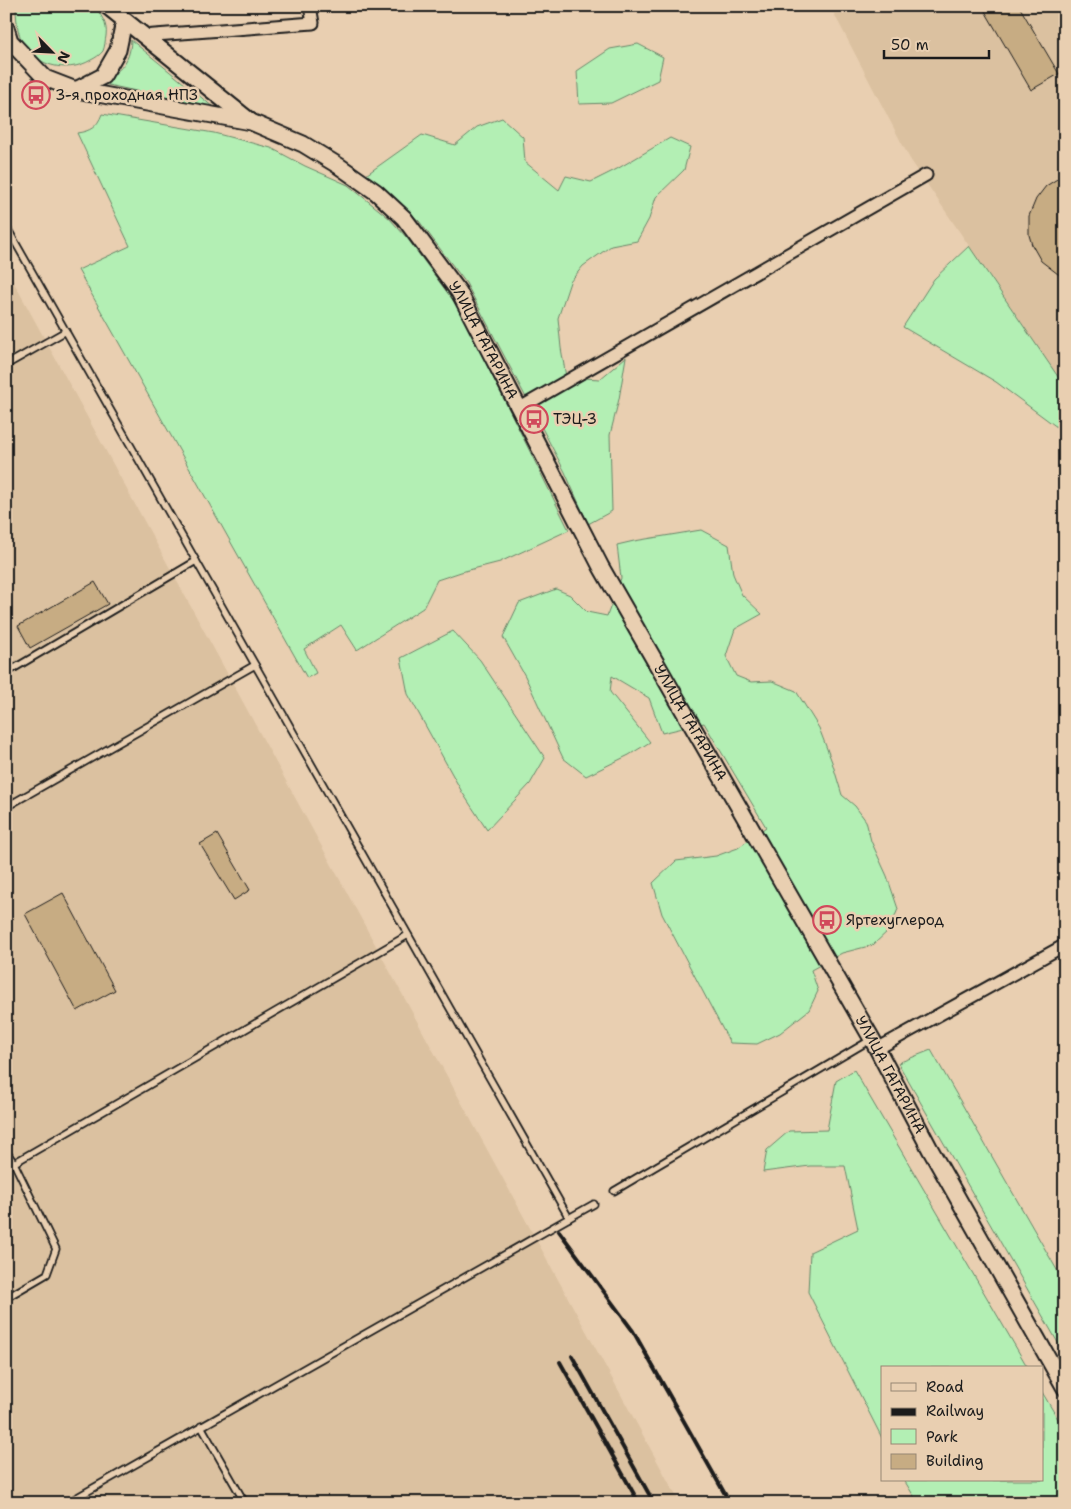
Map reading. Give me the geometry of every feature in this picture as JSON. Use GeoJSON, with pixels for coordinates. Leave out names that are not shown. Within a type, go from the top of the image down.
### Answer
{"type":"FeatureCollection","features":[{"type":"Feature","properties":{"kind":"main road","name":"УЛИЦА ГАГАРИНА"},"geometry":{"type":"LineString","coordinates":[[107,6],[251,122]]}},
{"type":"Feature","properties":{"kind":"main road"},"geometry":{"type":"LineString","coordinates":[[76,90],[103,76],[118,50],[124,21]]}},
{"type":"Feature","properties":{"kind":"main road","name":"УЛИЦА ГАГАРИНА"},"geometry":{"type":"LineString","coordinates":[[7,37],[45,78],[76,90],[251,122],[303,144],[340,166],[376,192],[404,218],[458,292],[602,567],[874,1044],[930,1149],[1065,1388]]}},
{"type":"Feature","properties":{"kind":"street"},"geometry":{"type":"LineString","coordinates":[[142,36],[313,23],[310,6]]}},
{"type":"Feature","properties":{"kind":"street"},"geometry":{"type":"LineString","coordinates":[[520,408],[926,175]]}},
{"type":"Feature","properties":{"kind":"street"},"geometry":{"type":"LineString","coordinates":[[874,1044],[1065,945]]}},
{"type":"Feature","properties":{"kind":"lane"},"geometry":{"type":"LineString","coordinates":[[6,226],[569,1218]]}},
{"type":"Feature","properties":{"kind":"lane"},"geometry":{"type":"LineString","coordinates":[[6,365],[66,331]]}},
{"type":"Feature","properties":{"kind":"lane"},"geometry":{"type":"LineString","coordinates":[[6,673],[196,561]]}},
{"type":"Feature","properties":{"kind":"lane"},"geometry":{"type":"LineString","coordinates":[[6,807],[255,665]]}},
{"type":"Feature","properties":{"kind":"lane"},"geometry":{"type":"LineString","coordinates":[[14,1163],[408,935]]}},
{"type":"Feature","properties":{"kind":"lane"},"geometry":{"type":"LineString","coordinates":[[614,1191],[874,1044]]}},
{"type":"Feature","properties":{"kind":"lane"},"geometry":{"type":"LineString","coordinates":[[6,1151],[14,1163],[56,1249],[47,1274],[6,1298]]}},
{"type":"Feature","properties":{"kind":"lane"},"geometry":{"type":"LineString","coordinates":[[67,1503],[594,1204]]}},
{"type":"Feature","properties":{"kind":"lane"},"geometry":{"type":"LineString","coordinates":[[201,1426],[245,1503]]}},
{"type":"Feature","properties":{"kind":"shaded area"},"geometry":{"type":"Polygon","coordinates":[[[830,6],[1065,6],[1065,387],[910,159],[830,6]]]}},
{"type":"Feature","properties":{"kind":"shaded area"},"geometry":{"type":"Polygon","coordinates":[[[6,268],[680,1503],[6,1503],[6,268]]]}},
{"type":"Feature","properties":{"kind":"green space"},"geometry":{"type":"Polygon","coordinates":[[[16,6],[93,6],[101,16],[106,27],[103,51],[91,60],[71,67],[60,67],[40,61],[25,47],[20,37],[16,6]]]}},
{"type":"Feature","properties":{"kind":"green space"},"geometry":{"type":"Polygon","coordinates":[[[131,40],[213,107],[103,84],[123,66],[128,55],[131,40]]]}},
{"type":"Feature","properties":{"kind":"green space"},"geometry":{"type":"Polygon","coordinates":[[[638,44],[663,57],[658,80],[611,103],[579,104],[577,71],[610,49],[638,44]]]}},
{"type":"Feature","properties":{"kind":"green space"},"geometry":{"type":"Polygon","coordinates":[[[102,114],[214,133],[271,148],[348,185],[389,218],[407,238],[458,307],[569,530],[500,562],[437,580],[423,608],[357,650],[341,625],[304,649],[316,673],[307,678],[78,270],[130,246],[77,133],[93,128],[102,114]]]}},
{"type":"Feature","properties":{"kind":"green space"},"geometry":{"type":"Polygon","coordinates":[[[502,118],[523,137],[525,162],[559,190],[566,176],[591,182],[670,138],[690,147],[684,170],[656,197],[649,219],[637,241],[611,246],[583,266],[570,282],[558,318],[566,377],[600,379],[626,357],[619,399],[610,435],[612,511],[588,524],[565,472],[466,283],[419,221],[363,177],[422,135],[455,145],[477,127],[502,118]]]}},
{"type":"Feature","properties":{"kind":"green space"},"geometry":{"type":"Polygon","coordinates":[[[969,246],[1065,387],[1065,433],[996,382],[903,327],[934,279],[969,246]]]}},
{"type":"Feature","properties":{"kind":"green space"},"geometry":{"type":"Polygon","coordinates":[[[701,530],[729,545],[733,574],[742,595],[762,614],[735,629],[726,656],[736,676],[751,682],[772,681],[796,691],[819,728],[842,795],[855,806],[866,821],[871,841],[887,876],[898,909],[889,930],[873,945],[842,953],[811,970],[818,991],[809,1010],[780,1033],[757,1044],[730,1043],[662,914],[653,883],[676,861],[716,856],[738,848],[766,827],[704,723],[662,733],[649,698],[612,676],[610,692],[650,742],[629,755],[586,776],[563,758],[525,676],[503,637],[519,603],[556,589],[570,595],[587,612],[607,616],[621,578],[617,545],[701,530]]]}},
{"type":"Feature","properties":{"kind":"green space"},"geometry":{"type":"Polygon","coordinates":[[[453,631],[480,660],[545,758],[530,784],[487,830],[462,792],[408,694],[401,658],[453,631]]]}},
{"type":"Feature","properties":{"kind":"green space"},"geometry":{"type":"Polygon","coordinates":[[[931,1050],[1065,1284],[1065,1355],[898,1063],[931,1050]]]}},
{"type":"Feature","properties":{"kind":"green space"},"geometry":{"type":"Polygon","coordinates":[[[854,1070],[1027,1366],[881,1366],[881,1436],[808,1292],[810,1252],[858,1229],[845,1166],[810,1166],[763,1172],[767,1150],[789,1131],[827,1130],[836,1081],[854,1070]]]}},
{"type":"Feature","properties":{"kind":"green space"},"geometry":{"type":"Polygon","coordinates":[[[1044,1395],[1065,1431],[1065,1503],[918,1503],[905,1482],[1044,1482],[1044,1395]]]}},
{"type":"Feature","properties":{"kind":"building"},"geometry":{"type":"Polygon","coordinates":[[[982,6],[1019,6],[1059,74],[1031,90],[982,6]]]}},
{"type":"Feature","properties":{"kind":"building"},"geometry":{"type":"Polygon","coordinates":[[[1065,176],[1065,276],[1058,274],[1041,261],[1029,235],[1029,216],[1036,199],[1046,186],[1065,176]]]}},
{"type":"Feature","properties":{"kind":"building"},"geometry":{"type":"Polygon","coordinates":[[[95,582],[108,604],[30,648],[18,626],[95,582]]]}},
{"type":"Feature","properties":{"kind":"building"},"geometry":{"type":"Polygon","coordinates":[[[217,834],[250,890],[234,900],[200,844],[217,834]]]}},
{"type":"Feature","properties":{"kind":"building"},"geometry":{"type":"Polygon","coordinates":[[[63,893],[115,990],[77,1011],[25,914],[63,893]]]}},
{"type":"Feature","properties":{"kind":"railway"},"geometry":{"type":"LineString","coordinates":[[559,1231],[633,1331],[730,1503]]}},
{"type":"Feature","properties":{"kind":"railway"},"geometry":{"type":"LineString","coordinates":[[572,1356],[654,1503]]}},
{"type":"Feature","properties":{"kind":"railway"},"geometry":{"type":"LineString","coordinates":[[560,1362],[639,1503]]}},
{"type":"Feature","properties":{"kind":"place","name":"3-я проходная НПЗ"},"geometry":{"type":"Point","coordinates":[36,95]}},
{"type":"Feature","properties":{"kind":"place","name":"ТЭЦ-3"},"geometry":{"type":"Point","coordinates":[534,419]}},
{"type":"Feature","properties":{"kind":"place","name":"Яртехуглерод"},"geometry":{"type":"Point","coordinates":[827,920]}}]}
